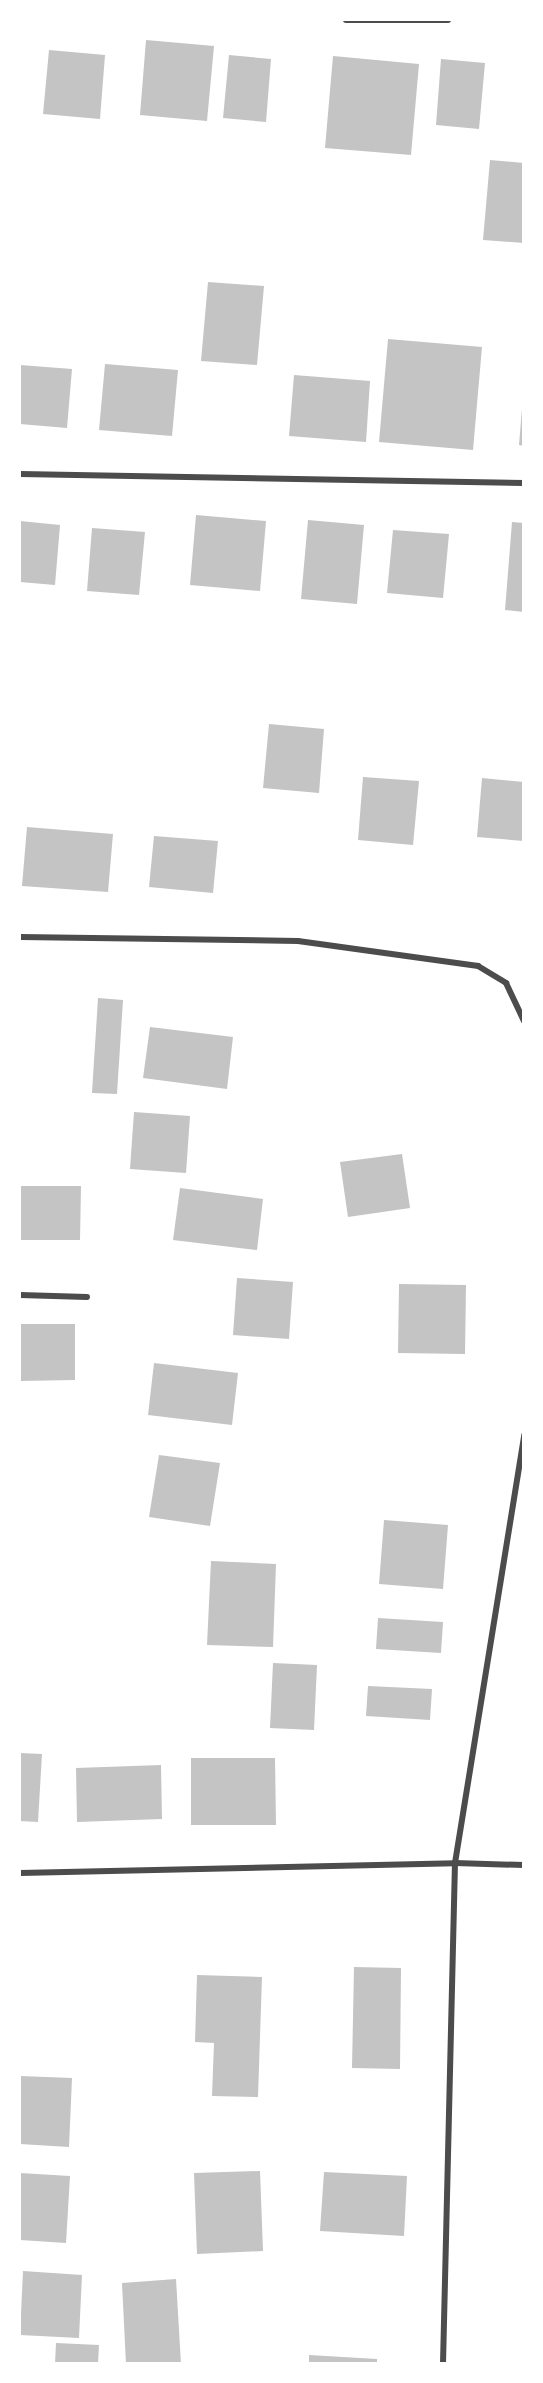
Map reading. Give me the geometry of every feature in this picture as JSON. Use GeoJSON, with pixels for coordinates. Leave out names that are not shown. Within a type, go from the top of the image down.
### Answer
{"type":"FeatureCollection","features":[{"type":"Feature","properties":{"kind":"street"},"geometry":{"type":"LineString","coordinates":[[346,20],[448,20]]}},
{"type":"Feature","properties":{"kind":"street"},"geometry":{"type":"LineString","coordinates":[[20,474],[524,483]]}},
{"type":"Feature","properties":{"kind":"street"},"geometry":{"type":"LineString","coordinates":[[20,937],[298,941],[478,966],[506,982],[524,1021]]}},
{"type":"Feature","properties":{"kind":"street"},"geometry":{"type":"LineString","coordinates":[[20,1295],[87,1297]]}},
{"type":"Feature","properties":{"kind":"street"},"geometry":{"type":"LineString","coordinates":[[443,2364],[455,1863],[524,1436]]}},
{"type":"Feature","properties":{"kind":"street"},"geometry":{"type":"LineString","coordinates":[[20,1873],[455,1863],[524,1865]]}},
{"type":"Feature","properties":{"kind":"building"},"geometry":{"type":"Polygon","coordinates":[[[146,40],[214,46],[207,121],[140,115],[146,40]]]}},
{"type":"Feature","properties":{"kind":"building"},"geometry":{"type":"Polygon","coordinates":[[[49,50],[105,55],[100,119],[43,114],[49,50]]]}},
{"type":"Feature","properties":{"kind":"building"},"geometry":{"type":"Polygon","coordinates":[[[229,55],[271,59],[266,122],[223,118],[229,55]]]}},
{"type":"Feature","properties":{"kind":"building"},"geometry":{"type":"Polygon","coordinates":[[[333,56],[419,64],[411,155],[325,148],[333,56]]]}},
{"type":"Feature","properties":{"kind":"building"},"geometry":{"type":"Polygon","coordinates":[[[441,59],[485,63],[479,129],[436,125],[441,59]]]}},
{"type":"Feature","properties":{"kind":"building"},"geometry":{"type":"Polygon","coordinates":[[[490,160],[524,163],[524,243],[483,240],[490,160]]]}},
{"type":"Feature","properties":{"kind":"building"},"geometry":{"type":"Polygon","coordinates":[[[208,282],[264,286],[257,365],[201,361],[208,282]]]}},
{"type":"Feature","properties":{"kind":"building"},"geometry":{"type":"Polygon","coordinates":[[[388,339],[482,347],[473,450],[379,442],[388,339]]]}},
{"type":"Feature","properties":{"kind":"building"},"geometry":{"type":"Polygon","coordinates":[[[105,364],[178,370],[172,436],[99,430],[105,364]]]}},
{"type":"Feature","properties":{"kind":"building"},"geometry":{"type":"Polygon","coordinates":[[[20,365],[72,369],[67,428],[20,424],[20,365]]]}},
{"type":"Feature","properties":{"kind":"building"},"geometry":{"type":"Polygon","coordinates":[[[294,375],[370,381],[366,442],[289,436],[294,375]]]}},
{"type":"Feature","properties":{"kind":"building"},"geometry":{"type":"Polygon","coordinates":[[[522,409],[524,409],[524,446],[519,445],[522,409]]]}},
{"type":"Feature","properties":{"kind":"building"},"geometry":{"type":"Polygon","coordinates":[[[196,515],[266,521],[260,591],[190,585],[196,515]]]}},
{"type":"Feature","properties":{"kind":"building"},"geometry":{"type":"Polygon","coordinates":[[[308,520],[364,525],[357,604],[301,599],[308,520]]]}},
{"type":"Feature","properties":{"kind":"building"},"geometry":{"type":"Polygon","coordinates":[[[20,521],[60,525],[55,585],[20,582],[20,521]]]}},
{"type":"Feature","properties":{"kind":"building"},"geometry":{"type":"Polygon","coordinates":[[[512,522],[524,523],[524,612],[505,610],[512,522]]]}},
{"type":"Feature","properties":{"kind":"building"},"geometry":{"type":"Polygon","coordinates":[[[92,528],[145,532],[139,595],[87,591],[92,528]]]}},
{"type":"Feature","properties":{"kind":"building"},"geometry":{"type":"Polygon","coordinates":[[[393,530],[449,534],[443,598],[387,593],[393,530]]]}},
{"type":"Feature","properties":{"kind":"building"},"geometry":{"type":"Polygon","coordinates":[[[269,724],[324,729],[319,793],[263,788],[269,724]]]}},
{"type":"Feature","properties":{"kind":"building"},"geometry":{"type":"Polygon","coordinates":[[[363,777],[419,781],[413,845],[358,840],[363,777]]]}},
{"type":"Feature","properties":{"kind":"building"},"geometry":{"type":"Polygon","coordinates":[[[482,778],[524,782],[524,841],[477,837],[482,778]]]}},
{"type":"Feature","properties":{"kind":"building"},"geometry":{"type":"Polygon","coordinates":[[[27,827],[113,834],[108,892],[22,886],[27,827]]]}},
{"type":"Feature","properties":{"kind":"building"},"geometry":{"type":"Polygon","coordinates":[[[154,836],[218,841],[213,893],[149,887],[154,836]]]}},
{"type":"Feature","properties":{"kind":"building"},"geometry":{"type":"Polygon","coordinates":[[[98,998],[123,1000],[117,1094],[92,1093],[98,998]]]}},
{"type":"Feature","properties":{"kind":"building"},"geometry":{"type":"Polygon","coordinates":[[[150,1027],[233,1037],[227,1089],[143,1078],[150,1027]]]}},
{"type":"Feature","properties":{"kind":"building"},"geometry":{"type":"Polygon","coordinates":[[[134,1112],[190,1116],[186,1173],[130,1169],[134,1112]]]}},
{"type":"Feature","properties":{"kind":"building"},"geometry":{"type":"Polygon","coordinates":[[[402,1154],[410,1208],[348,1217],[340,1162],[402,1154]]]}},
{"type":"Feature","properties":{"kind":"building"},"geometry":{"type":"Polygon","coordinates":[[[20,1186],[81,1186],[80,1240],[20,1240],[20,1186]]]}},
{"type":"Feature","properties":{"kind":"building"},"geometry":{"type":"Polygon","coordinates":[[[180,1188],[263,1199],[257,1250],[173,1240],[180,1188]]]}},
{"type":"Feature","properties":{"kind":"building"},"geometry":{"type":"Polygon","coordinates":[[[237,1278],[293,1282],[289,1339],[233,1335],[237,1278]]]}},
{"type":"Feature","properties":{"kind":"building"},"geometry":{"type":"Polygon","coordinates":[[[399,1284],[466,1285],[465,1354],[398,1353],[399,1284]]]}},
{"type":"Feature","properties":{"kind":"building"},"geometry":{"type":"Polygon","coordinates":[[[20,1324],[75,1324],[75,1380],[20,1381],[20,1324]]]}},
{"type":"Feature","properties":{"kind":"building"},"geometry":{"type":"Polygon","coordinates":[[[154,1363],[238,1373],[232,1425],[148,1415],[154,1363]]]}},
{"type":"Feature","properties":{"kind":"building"},"geometry":{"type":"Polygon","coordinates":[[[159,1455],[220,1463],[210,1526],[149,1517],[159,1455]]]}},
{"type":"Feature","properties":{"kind":"building"},"geometry":{"type":"Polygon","coordinates":[[[384,1520],[448,1525],[443,1589],[379,1584],[384,1520]]]}},
{"type":"Feature","properties":{"kind":"building"},"geometry":{"type":"Polygon","coordinates":[[[211,1561],[276,1564],[273,1647],[207,1645],[211,1561]]]}},
{"type":"Feature","properties":{"kind":"building"},"geometry":{"type":"Polygon","coordinates":[[[378,1618],[443,1622],[441,1653],[376,1649],[378,1618]]]}},
{"type":"Feature","properties":{"kind":"building"},"geometry":{"type":"Polygon","coordinates":[[[273,1663],[317,1665],[314,1730],[270,1728],[273,1663]]]}},
{"type":"Feature","properties":{"kind":"building"},"geometry":{"type":"Polygon","coordinates":[[[368,1686],[432,1689],[430,1720],[366,1716],[368,1686]]]}},
{"type":"Feature","properties":{"kind":"building"},"geometry":{"type":"Polygon","coordinates":[[[20,1753],[42,1754],[38,1822],[20,1821],[20,1753]]]}},
{"type":"Feature","properties":{"kind":"building"},"geometry":{"type":"Polygon","coordinates":[[[191,1758],[275,1758],[276,1825],[191,1825],[191,1758]]]}},
{"type":"Feature","properties":{"kind":"building"},"geometry":{"type":"Polygon","coordinates":[[[161,1765],[162,1819],[77,1822],[76,1768],[161,1765]]]}},
{"type":"Feature","properties":{"kind":"building"},"geometry":{"type":"Polygon","coordinates":[[[354,1967],[401,1968],[400,2069],[352,2068],[354,1967]]]}},
{"type":"Feature","properties":{"kind":"building"},"geometry":{"type":"Polygon","coordinates":[[[197,1975],[262,1977],[258,2097],[212,2096],[214,2043],[195,2042],[197,1975]]]}},
{"type":"Feature","properties":{"kind":"building"},"geometry":{"type":"Polygon","coordinates":[[[20,2076],[72,2078],[69,2147],[20,2144],[20,2076]]]}},
{"type":"Feature","properties":{"kind":"building"},"geometry":{"type":"Polygon","coordinates":[[[260,2171],[263,2251],[197,2254],[194,2173],[260,2171]]]}},
{"type":"Feature","properties":{"kind":"building"},"geometry":{"type":"Polygon","coordinates":[[[324,2172],[407,2176],[404,2236],[320,2231],[324,2172]]]}},
{"type":"Feature","properties":{"kind":"building"},"geometry":{"type":"Polygon","coordinates":[[[20,2173],[70,2176],[66,2243],[20,2240],[20,2173]]]}},
{"type":"Feature","properties":{"kind":"building"},"geometry":{"type":"Polygon","coordinates":[[[23,2271],[82,2275],[79,2338],[20,2335],[23,2271]]]}},
{"type":"Feature","properties":{"kind":"building"},"geometry":{"type":"Polygon","coordinates":[[[176,2279],[181,2364],[126,2364],[122,2283],[176,2279]]]}},
{"type":"Feature","properties":{"kind":"building"},"geometry":{"type":"Polygon","coordinates":[[[56,2343],[99,2345],[98,2364],[55,2364],[56,2343]]]}},
{"type":"Feature","properties":{"kind":"building"},"geometry":{"type":"Polygon","coordinates":[[[309,2355],[377,2359],[377,2364],[309,2364],[309,2355]]]}}]}
